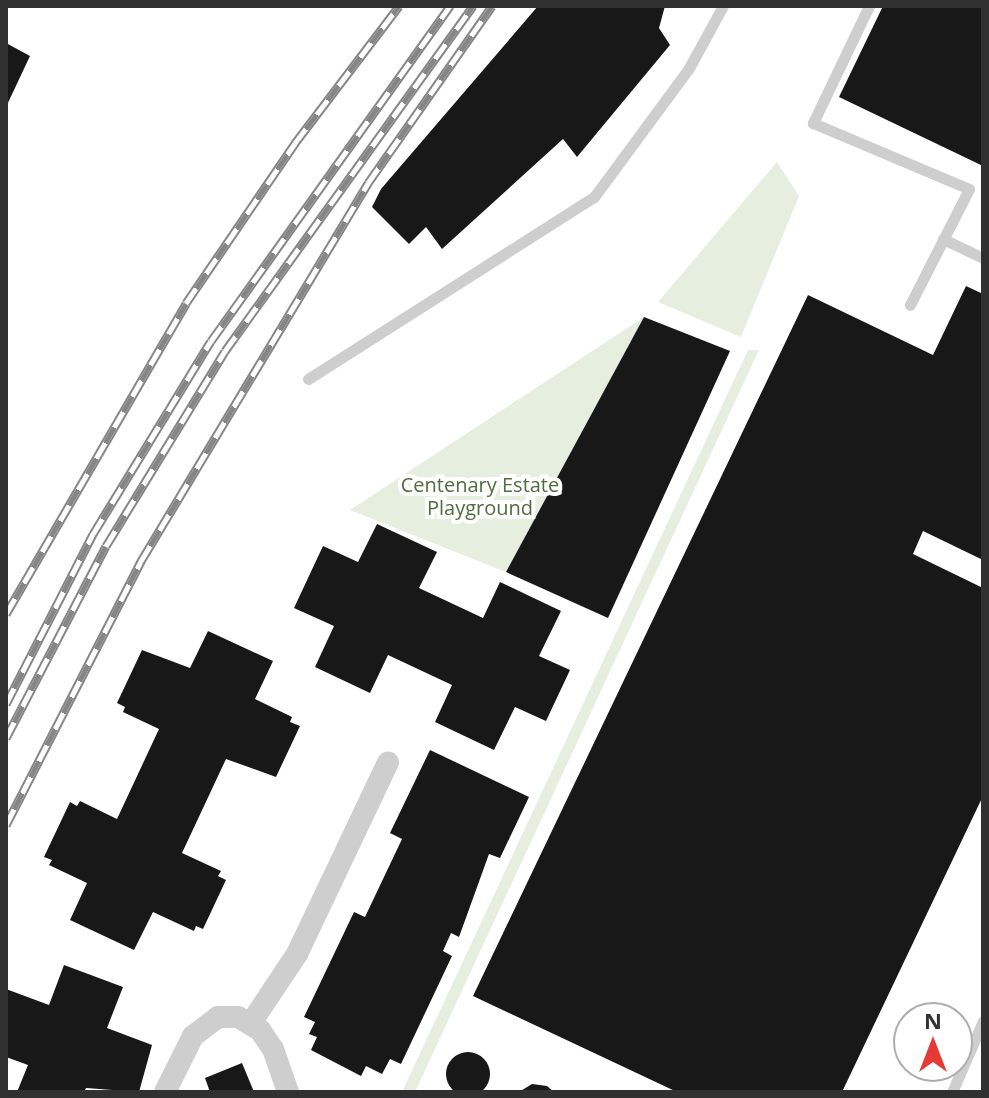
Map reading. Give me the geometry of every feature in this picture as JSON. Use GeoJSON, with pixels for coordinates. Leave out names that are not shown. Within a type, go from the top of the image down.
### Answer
{"type":"FeatureCollection","features":[{"type":"Feature","properties":{"kind":"street"},"geometry":{"type":"LineString","coordinates":[[251,1023],[297,954],[388,762]]}},
{"type":"Feature","properties":{"kind":"street"},"geometry":{"type":"LineString","coordinates":[[165,1092],[203,1024],[218,1017],[251,1023],[268,1039],[288,1092]]}},
{"type":"Feature","properties":{"kind":"lane"},"geometry":{"type":"LineString","coordinates":[[308,379],[594,197],[689,68],[723,6]]}},
{"type":"Feature","properties":{"kind":"lane"},"geometry":{"type":"LineString","coordinates":[[869,6],[813,123],[969,189],[910,305]]}},
{"type":"Feature","properties":{"kind":"lane"},"geometry":{"type":"LineString","coordinates":[[943,239],[983,258]]}},
{"type":"Feature","properties":{"kind":"lane"},"geometry":{"type":"LineString","coordinates":[[952,1092],[983,1021]]}},
{"type":"Feature","properties":{"kind":"green space"},"geometry":{"type":"Polygon","coordinates":[[[777,162],[799,196],[741,337],[658,302],[777,162]]]}},
{"type":"Feature","properties":{"kind":"green space","name":"Centenary Estate Playground"},"geometry":{"type":"Polygon","coordinates":[[[644,317],[506,572],[350,510],[376,493],[644,317]]]}},
{"type":"Feature","properties":{"kind":"green space"},"geometry":{"type":"Polygon","coordinates":[[[748,350],[759,350],[415,1092],[402,1092],[748,350]]]}},
{"type":"Feature","properties":{"kind":"building"},"geometry":{"type":"Polygon","coordinates":[[[538,6],[665,6],[659,28],[670,45],[577,157],[563,139],[442,249],[426,227],[409,244],[372,207],[381,189],[538,6]]]}},
{"type":"Feature","properties":{"kind":"building"},"geometry":{"type":"Polygon","coordinates":[[[883,6],[983,6],[983,166],[839,97],[883,6]]]}},
{"type":"Feature","properties":{"kind":"building"},"geometry":{"type":"Polygon","coordinates":[[[6,43],[30,56],[6,107],[6,43]]]}},
{"type":"Feature","properties":{"kind":"building"},"geometry":{"type":"Polygon","coordinates":[[[966,286],[983,294],[983,560],[923,531],[913,554],[983,588],[983,796],[842,1092],[677,1092],[473,996],[808,295],[933,355],[966,286]]]}},
{"type":"Feature","properties":{"kind":"building"},"geometry":{"type":"Polygon","coordinates":[[[644,317],[730,351],[608,618],[506,572],[644,317]]]}},
{"type":"Feature","properties":{"kind":"building"},"geometry":{"type":"Polygon","coordinates":[[[377,524],[437,552],[419,588],[483,618],[500,582],[561,611],[539,656],[570,670],[546,721],[515,707],[494,750],[435,722],[452,685],[388,655],[370,693],[315,667],[334,626],[294,608],[323,546],[358,562],[377,524]]]}},
{"type":"Feature","properties":{"kind":"building"},"geometry":{"type":"Polygon","coordinates":[[[208,631],[273,661],[255,699],[292,717],[290,722],[300,726],[276,777],[226,759],[182,853],[221,871],[218,876],[226,880],[203,929],[196,926],[194,931],[153,912],[134,950],[70,920],[87,883],[49,865],[52,860],[44,857],[70,802],[77,806],[80,801],[117,819],[159,729],[123,712],[125,707],[117,703],[142,650],[190,668],[208,631]]]}},
{"type":"Feature","properties":{"kind":"building"},"geometry":{"type":"Polygon","coordinates":[[[430,750],[529,797],[500,858],[489,854],[459,937],[451,933],[443,951],[452,956],[401,1064],[390,1059],[382,1074],[366,1066],[361,1076],[311,1050],[317,1037],[309,1034],[315,1022],[304,1017],[354,912],[365,917],[402,839],[390,833],[430,750]]]}},
{"type":"Feature","properties":{"kind":"building"},"geometry":{"type":"Polygon","coordinates":[[[64,965],[123,987],[107,1028],[152,1045],[139,1092],[86,1088],[84,1092],[17,1092],[28,1065],[6,1057],[6,989],[49,1005],[64,965]]]}},
{"type":"Feature","properties":{"kind":"building"},"geometry":{"type":"Polygon","coordinates":[[[468,1052],[483,1059],[490,1074],[483,1089],[468,1096],[453,1089],[446,1074],[453,1059],[468,1052]]]}},
{"type":"Feature","properties":{"kind":"building"},"geometry":{"type":"Polygon","coordinates":[[[242,1063],[254,1092],[210,1092],[205,1078],[242,1063]]]}},
{"type":"Feature","properties":{"kind":"building"},"geometry":{"type":"Polygon","coordinates":[[[532,1084],[547,1086],[554,1092],[519,1092],[532,1084]]]}},
{"type":"Feature","properties":{"kind":"railway"},"geometry":{"type":"LineString","coordinates":[[6,614],[186,303],[295,143],[399,6]]}},
{"type":"Feature","properties":{"kind":"railway"},"geometry":{"type":"LineString","coordinates":[[6,704],[93,534],[211,341],[450,6]]}},
{"type":"Feature","properties":{"kind":"railway"},"geometry":{"type":"LineString","coordinates":[[6,738],[106,546],[225,351],[473,6]]}},
{"type":"Feature","properties":{"kind":"railway"},"geometry":{"type":"LineString","coordinates":[[6,825],[141,561],[368,183],[492,6]]}}]}
